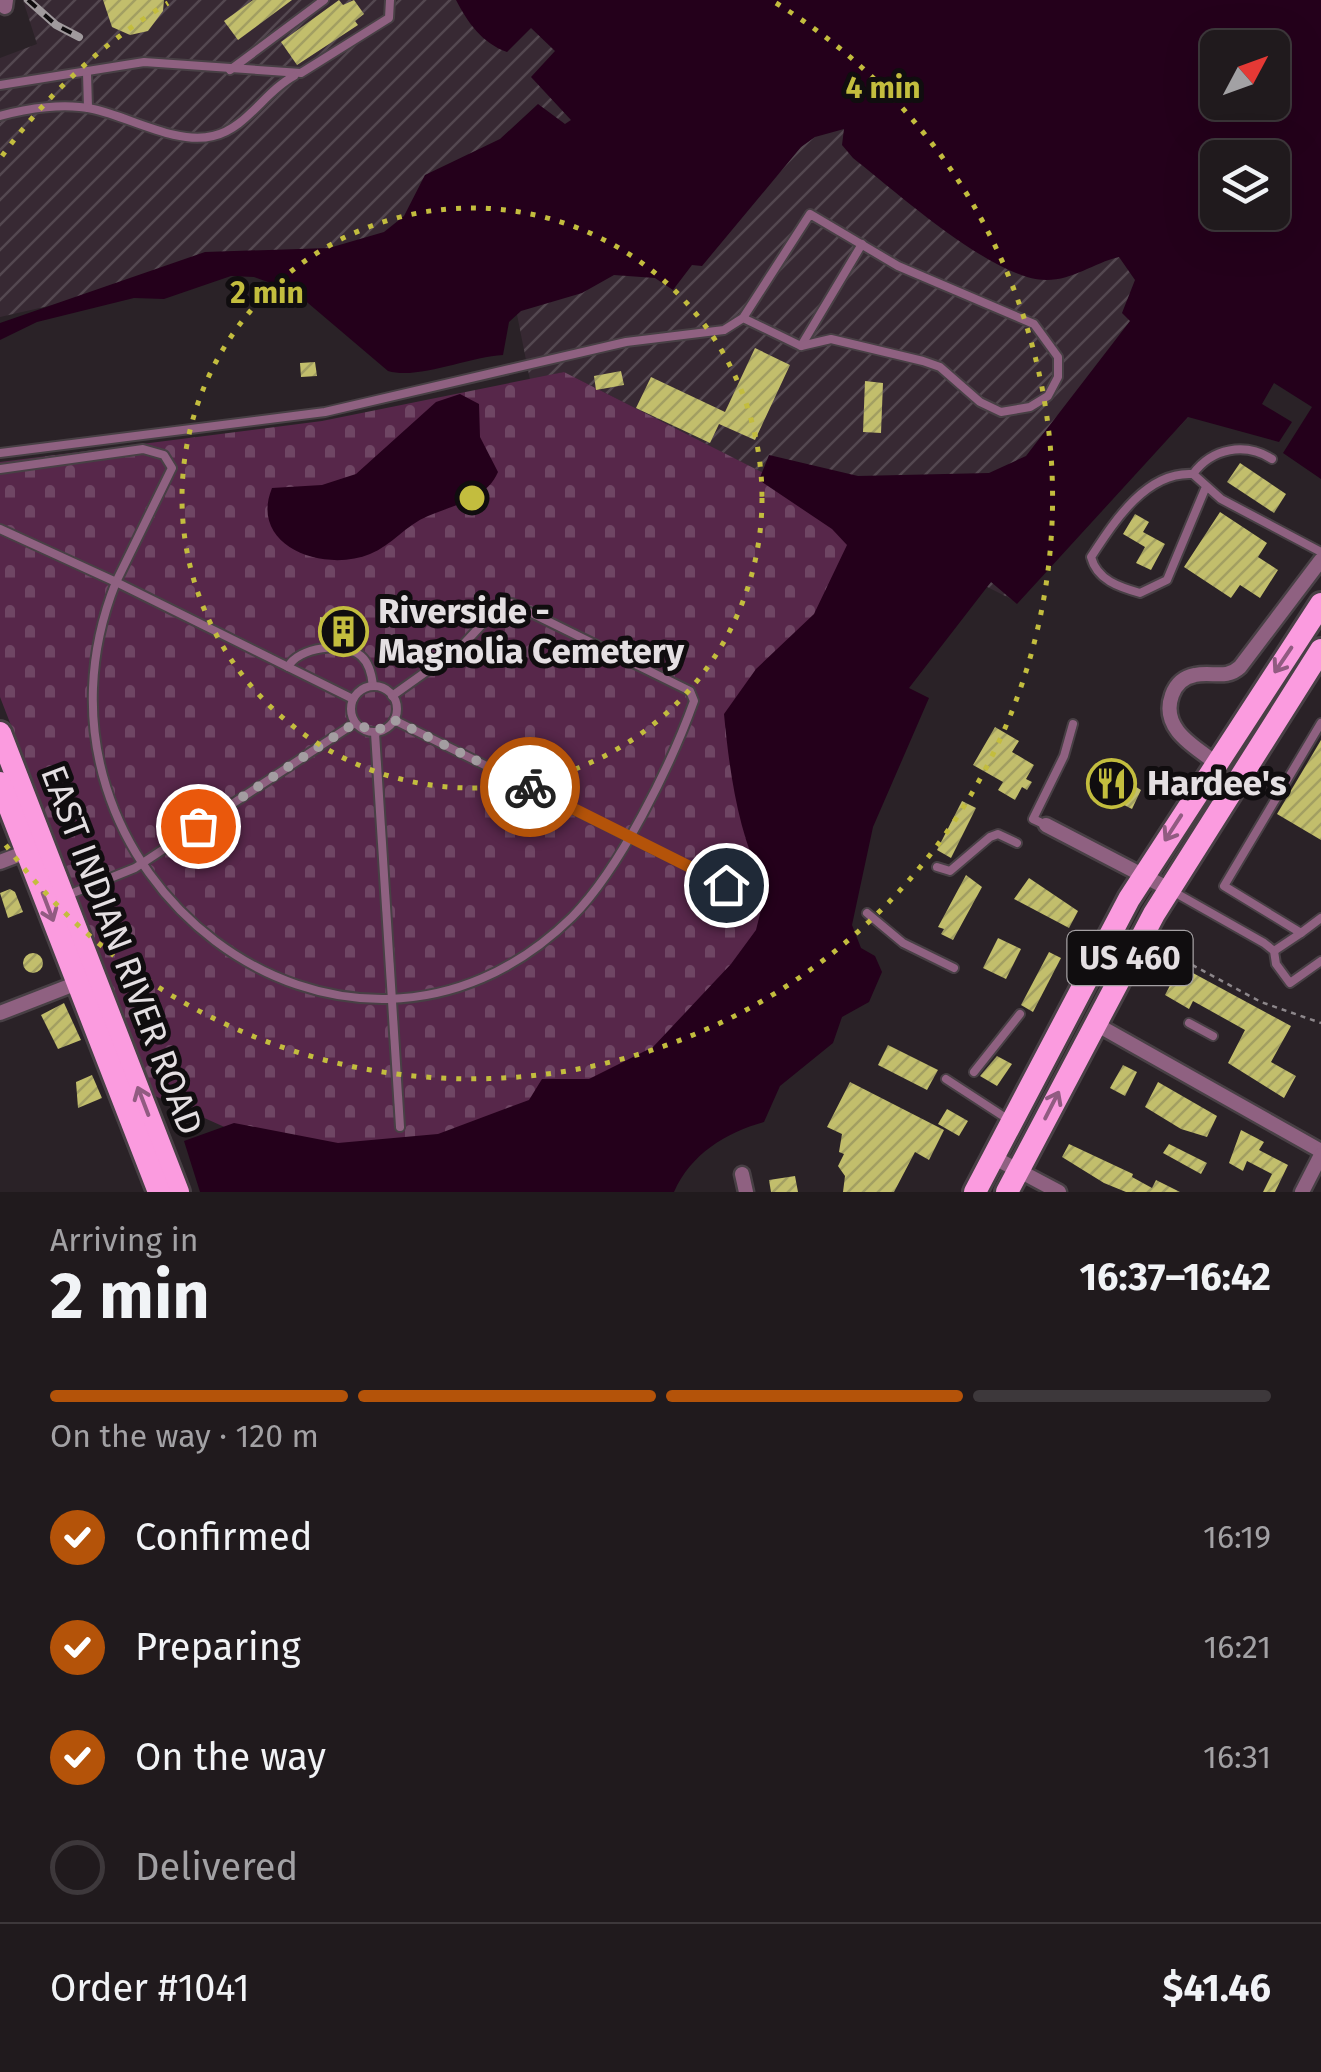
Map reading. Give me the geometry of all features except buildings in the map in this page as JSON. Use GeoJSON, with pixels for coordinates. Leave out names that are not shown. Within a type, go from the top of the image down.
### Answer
{"type":"FeatureCollection","features":[{"type":"Feature","properties":{"kind":"main road","name":"US 460"},"geometry":{"type":"LineString","coordinates":[[975,1192],[1143,875],[1321,604]]}},
{"type":"Feature","properties":{"kind":"main road","name":"US 460"},"geometry":{"type":"LineString","coordinates":[[1007,1192],[1169,889],[1321,650]]}},
{"type":"Feature","properties":{"kind":"main road","name":"EAST INDIAN RIVER ROAD"},"geometry":{"type":"LineString","coordinates":[[0,733],[35,848],[86,979],[178,1192]]}},
{"type":"Feature","properties":{"kind":"main road","name":"EAST INDIAN RIVER ROAD"},"geometry":{"type":"LineString","coordinates":[[0,784],[64,897],[86,979],[158,1192]]}},
{"type":"Feature","properties":{"kind":"street"},"geometry":{"type":"LineString","coordinates":[[1215,762],[1188,742],[1171,722],[1169,708],[1176,687],[1191,676],[1223,676],[1240,667],[1321,560]]}},
{"type":"Feature","properties":{"kind":"street"},"geometry":{"type":"LineString","coordinates":[[1046,825],[1169,889]]}},
{"type":"Feature","properties":{"kind":"street"},"geometry":{"type":"LineString","coordinates":[[0,862],[35,848]]}},
{"type":"Feature","properties":{"kind":"street"},"geometry":{"type":"LineString","coordinates":[[0,1013],[86,979]]}},
{"type":"Feature","properties":{"kind":"street"},"geometry":{"type":"LineString","coordinates":[[1094,1023],[1321,1153],[1302,1192]]}},
{"type":"Feature","properties":{"kind":"street"},"geometry":{"type":"LineString","coordinates":[[993,1156],[1059,1192]]}},
{"type":"Feature","properties":{"kind":"street"},"geometry":{"type":"LineString","coordinates":[[742,1174],[746,1192]]}},
{"type":"Feature","properties":{"kind":"lane"},"geometry":{"type":"LineString","coordinates":[[230,70],[324,0]]}},
{"type":"Feature","properties":{"kind":"lane"},"geometry":{"type":"LineString","coordinates":[[0,116],[49,107],[88,108],[180,136],[211,137],[226,132],[301,73],[389,18],[390,0]]}},
{"type":"Feature","properties":{"kind":"lane"},"geometry":{"type":"LineString","coordinates":[[0,85],[144,62],[301,73]]}},
{"type":"Feature","properties":{"kind":"lane"},"geometry":{"type":"LineString","coordinates":[[87,73],[88,108]]}},
{"type":"Feature","properties":{"kind":"lane"},"geometry":{"type":"LineString","coordinates":[[0,454],[324,412],[626,342],[724,330],[743,318],[810,214],[948,290],[988,308],[1021,315],[1034,324],[1058,358],[1058,376],[1048,396],[1030,407],[1001,412],[980,402],[940,367],[831,339],[801,346],[743,318]]}},
{"type":"Feature","properties":{"kind":"lane"},"geometry":{"type":"LineString","coordinates":[[801,346],[862,244]]}},
{"type":"Feature","properties":{"kind":"lane"},"geometry":{"type":"LineString","coordinates":[[0,469],[144,448],[164,454],[172,468],[116,582],[91,652],[87,740]]}},
{"type":"Feature","properties":{"kind":"lane"},"geometry":{"type":"LineString","coordinates":[[1206,490],[1167,580],[1140,592],[1119,586],[1094,567],[1091,556],[1132,502],[1165,480],[1193,474],[1211,456],[1225,450],[1250,450],[1272,458]]}},
{"type":"Feature","properties":{"kind":"lane"},"geometry":{"type":"LineString","coordinates":[[1193,474],[1206,490],[1321,552]]}},
{"type":"Feature","properties":{"kind":"lane"},"geometry":{"type":"LineString","coordinates":[[0,529],[353,699]]}},
{"type":"Feature","properties":{"kind":"lane"},"geometry":{"type":"LineString","coordinates":[[171,913],[208,944],[266,976],[341,995],[392,996],[464,982],[542,941],[588,900],[631,836],[693,705],[690,691],[512,603],[499,606],[462,646],[392,696]]}},
{"type":"Feature","properties":{"kind":"lane"},"geometry":{"type":"LineString","coordinates":[[288,667],[298,651],[349,650],[362,656],[374,686],[392,696]]}},
{"type":"Feature","properties":{"kind":"lane"},"geometry":{"type":"LineString","coordinates":[[355,723],[353,699],[361,690],[374,686]]}},
{"type":"Feature","properties":{"kind":"lane"},"geometry":{"type":"LineString","coordinates":[[392,696],[394,720]]}},
{"type":"Feature","properties":{"kind":"lane"},"geometry":{"type":"LineString","coordinates":[[375,732],[394,720]]}},
{"type":"Feature","properties":{"kind":"lane"},"geometry":{"type":"LineString","coordinates":[[394,720],[726,885]]}},
{"type":"Feature","properties":{"kind":"lane"},"geometry":{"type":"LineString","coordinates":[[355,723],[375,732]]}},
{"type":"Feature","properties":{"kind":"lane"},"geometry":{"type":"LineString","coordinates":[[64,897],[135,868],[355,723]]}},
{"type":"Feature","properties":{"kind":"lane"},"geometry":{"type":"LineString","coordinates":[[1300,933],[1224,886],[1321,723]]}},
{"type":"Feature","properties":{"kind":"lane"},"geometry":{"type":"LineString","coordinates":[[1046,825],[1033,819],[1064,756],[1073,724]]}},
{"type":"Feature","properties":{"kind":"lane"},"geometry":{"type":"LineString","coordinates":[[375,732],[400,1127]]}},
{"type":"Feature","properties":{"kind":"lane"},"geometry":{"type":"LineString","coordinates":[[89,752],[106,812],[135,868],[161,903]]}},
{"type":"Feature","properties":{"kind":"lane"},"geometry":{"type":"LineString","coordinates":[[937,867],[955,868],[990,836],[998,834],[1018,843]]}},
{"type":"Feature","properties":{"kind":"lane"},"geometry":{"type":"LineString","coordinates":[[1169,889],[1274,951]]}},
{"type":"Feature","properties":{"kind":"lane"},"geometry":{"type":"LineString","coordinates":[[868,913],[903,942],[954,968]]}},
{"type":"Feature","properties":{"kind":"lane"},"geometry":{"type":"LineString","coordinates":[[1274,951],[1321,918]]}},
{"type":"Feature","properties":{"kind":"lane"},"geometry":{"type":"LineString","coordinates":[[1274,951],[1276,964],[1290,983],[1321,961]]}},
{"type":"Feature","properties":{"kind":"lane"},"geometry":{"type":"LineString","coordinates":[[974,1072],[1020,1014]]}},
{"type":"Feature","properties":{"kind":"lane"},"geometry":{"type":"LineString","coordinates":[[1189,1023],[1213,1036]]}},
{"type":"Feature","properties":{"kind":"lane"},"geometry":{"type":"LineString","coordinates":[[946,1079],[1011,1122]]}},
{"type":"Feature","properties":{"kind":"path"},"geometry":{"type":"LineString","coordinates":[[1152,943],[1261,1002],[1321,1022]]}},
{"type":"Feature","properties":{"kind":"shaded area"},"geometry":{"type":"Polygon","coordinates":[[[23,0],[1170,0],[1200,30],[1200,120],[1277,120],[1283,140],[1200,140],[1200,230],[1290,230],[1290,167],[1321,279],[1013,600],[564,372],[530,380],[507,264],[185,275],[0,317],[0,58],[37,44],[23,0]]]}},
{"type":"Feature","properties":{"kind":"shaded area"},"geometry":{"type":"Polygon","coordinates":[[[456,0],[1321,0],[1321,479],[1283,453],[1312,407],[1274,383],[1262,404],[1292,422],[1279,442],[1188,417],[1017,604],[991,582],[909,688],[929,698],[873,827],[852,925],[861,948],[875,956],[882,972],[869,1002],[842,1017],[833,1043],[780,1086],[764,1122],[711,1147],[690,1167],[674,1192],[200,1192],[184,1141],[234,1123],[338,1143],[438,1134],[529,1100],[542,1079],[589,1079],[653,1047],[731,964],[756,930],[766,890],[748,847],[737,804],[724,714],[756,669],[814,614],[847,545],[832,529],[759,480],[769,455],[858,476],[989,473],[1026,456],[1130,321],[1122,313],[1135,280],[1119,257],[1066,277],[1046,280],[1000,266],[946,231],[853,158],[842,145],[844,129],[815,137],[801,147],[702,266],[692,265],[673,290],[655,278],[614,275],[582,293],[521,311],[509,322],[503,355],[414,373],[388,371],[295,292],[254,277],[231,276],[164,299],[134,298],[37,322],[0,340],[0,323],[205,252],[329,248],[384,232],[404,216],[425,175],[500,139],[538,104],[565,124],[571,120],[531,77],[555,51],[531,28],[507,52],[477,31],[456,0]]]}},
{"type":"Feature","properties":{"kind":"shaded area"},"geometry":{"type":"Polygon","coordinates":[[[460,394],[479,404],[480,437],[498,472],[486,489],[420,520],[378,550],[352,559],[313,557],[281,540],[271,526],[267,509],[272,488],[322,485],[356,474],[436,402],[460,394]]]}},
{"type":"Feature","properties":{"kind":"green space"},"geometry":{"type":"Polygon","coordinates":[[[564,372],[929,557],[785,916],[658,1056],[411,1154],[238,1133],[155,1096],[0,697],[0,462],[322,421],[564,372]]]}},
{"type":"Feature","properties":{"kind":"railway"},"geometry":{"type":"LineString","coordinates":[[28,0],[56,25],[79,37]]}},
{"type":"Feature","properties":{"kind":"way so far"},"geometry":{"type":"LineString","coordinates":[[198,826],[355,723],[367,732],[375,732],[383,731],[394,720],[530,787]]}},
{"type":"Feature","properties":{"kind":"place","name":"Riverside - Magnolia Cemetery"},"geometry":{"type":"Point","coordinates":[343,631]}},
{"type":"Feature","properties":{"kind":"place","name":"Hardee's"},"geometry":{"type":"Point","coordinates":[1112,783]}},
{"type":"Feature","properties":{"kind":"route"},"geometry":{"type":"LineString","coordinates":[[530,787],[726,885]]}}]}
